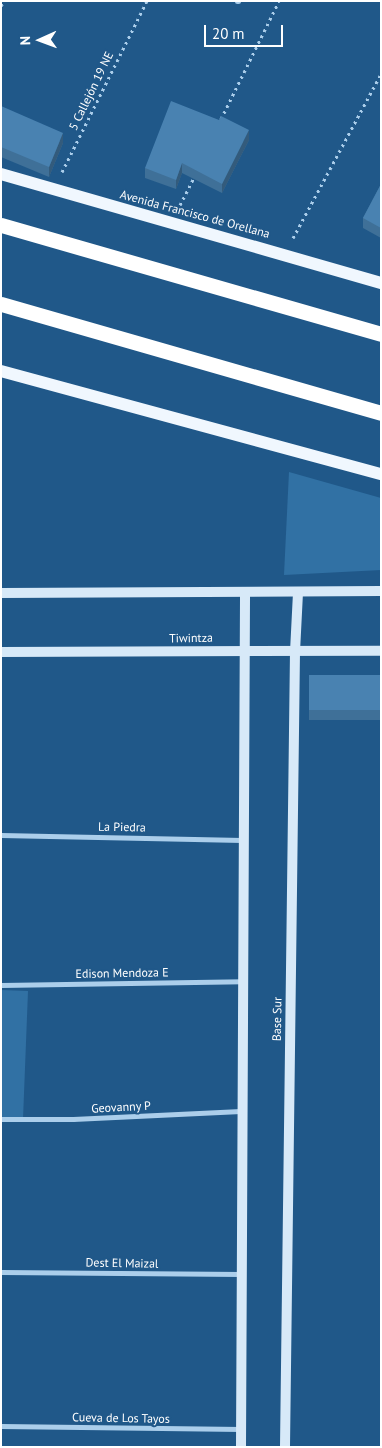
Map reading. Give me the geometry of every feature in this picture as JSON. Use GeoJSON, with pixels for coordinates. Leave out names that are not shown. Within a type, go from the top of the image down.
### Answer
{"type":"FeatureCollection","features":[{"type":"Feature","properties":{"kind":"highway"},"geometry":{"type":"LineString","coordinates":[[1,225],[381,334]]}},
{"type":"Feature","properties":{"kind":"highway"},"geometry":{"type":"LineString","coordinates":[[1,304],[381,413]]}},
{"type":"Feature","properties":{"kind":"main road","name":"Avenida Francisco de Orellana"},"geometry":{"type":"LineString","coordinates":[[1,174],[381,283]]}},
{"type":"Feature","properties":{"kind":"main road"},"geometry":{"type":"LineString","coordinates":[[1,371],[381,474]]}},
{"type":"Feature","properties":{"kind":"street"},"geometry":{"type":"LineString","coordinates":[[1,593],[381,591]]}},
{"type":"Feature","properties":{"kind":"street"},"geometry":{"type":"LineString","coordinates":[[241,1447],[242,840],[245,592]]}},
{"type":"Feature","properties":{"kind":"street","name":"Base Sur"},"geometry":{"type":"LineString","coordinates":[[285,1447],[295,652],[298,592]]}},
{"type":"Feature","properties":{"kind":"street","name":"Tiwintza"},"geometry":{"type":"LineString","coordinates":[[1,652],[381,651]]}},
{"type":"Feature","properties":{"kind":"street","name":"La Piedra"},"geometry":{"type":"LineString","coordinates":[[1,835],[242,840]]}},
{"type":"Feature","properties":{"kind":"street","name":"Edison Mendoza E"},"geometry":{"type":"LineString","coordinates":[[1,985],[243,981]]}},
{"type":"Feature","properties":{"kind":"street","name":"Geovanny P"},"geometry":{"type":"LineString","coordinates":[[1,1119],[73,1119],[241,1111]]}},
{"type":"Feature","properties":{"kind":"street","name":"Dest El Maizal"},"geometry":{"type":"LineString","coordinates":[[1,1272],[242,1274]]}},
{"type":"Feature","properties":{"kind":"street","name":"Cueva de Los Tayos"},"geometry":{"type":"LineString","coordinates":[[1,1426],[241,1429]]}},
{"type":"Feature","properties":{"kind":"path"},"geometry":{"type":"LineString","coordinates":[[1,6],[4,1]]}},
{"type":"Feature","properties":{"kind":"path","name":"5 Callejón 19 NE"},"geometry":{"type":"LineString","coordinates":[[53,190],[147,1]]}},
{"type":"Feature","properties":{"kind":"path"},"geometry":{"type":"LineString","coordinates":[[220,123],[279,1]]}},
{"type":"Feature","properties":{"kind":"path"},"geometry":{"type":"LineString","coordinates":[[284,254],[381,74]]}},
{"type":"Feature","properties":{"kind":"path"},"geometry":{"type":"LineString","coordinates":[[171,223],[194,176]]}},
{"type":"Feature","properties":{"kind":"shaded area"},"geometry":{"type":"Polygon","coordinates":[[[289,472],[381,498],[381,570],[284,575],[289,472]]]}},
{"type":"Feature","properties":{"kind":"shaded area"},"geometry":{"type":"Polygon","coordinates":[[[1,990],[28,991],[23,1119],[1,1118],[1,990]]]}},
{"type":"Feature","properties":{"kind":"building"},"geometry":{"type":"Polygon","coordinates":[[[171,101],[219,120],[221,116],[249,130],[222,184],[182,163],[176,180],[145,168],[171,101]]]}},
{"type":"Feature","properties":{"kind":"building"},"geometry":{"type":"Polygon","coordinates":[[[1,106],[63,133],[49,167],[1,147],[1,106]]]}},
{"type":"Feature","properties":{"kind":"building"},"geometry":{"type":"Polygon","coordinates":[[[381,184],[381,228],[363,218],[381,184]]]}},
{"type":"Feature","properties":{"kind":"building"},"geometry":{"type":"Polygon","coordinates":[[[309,675],[381,675],[381,710],[309,710],[309,675]]]}}]}
